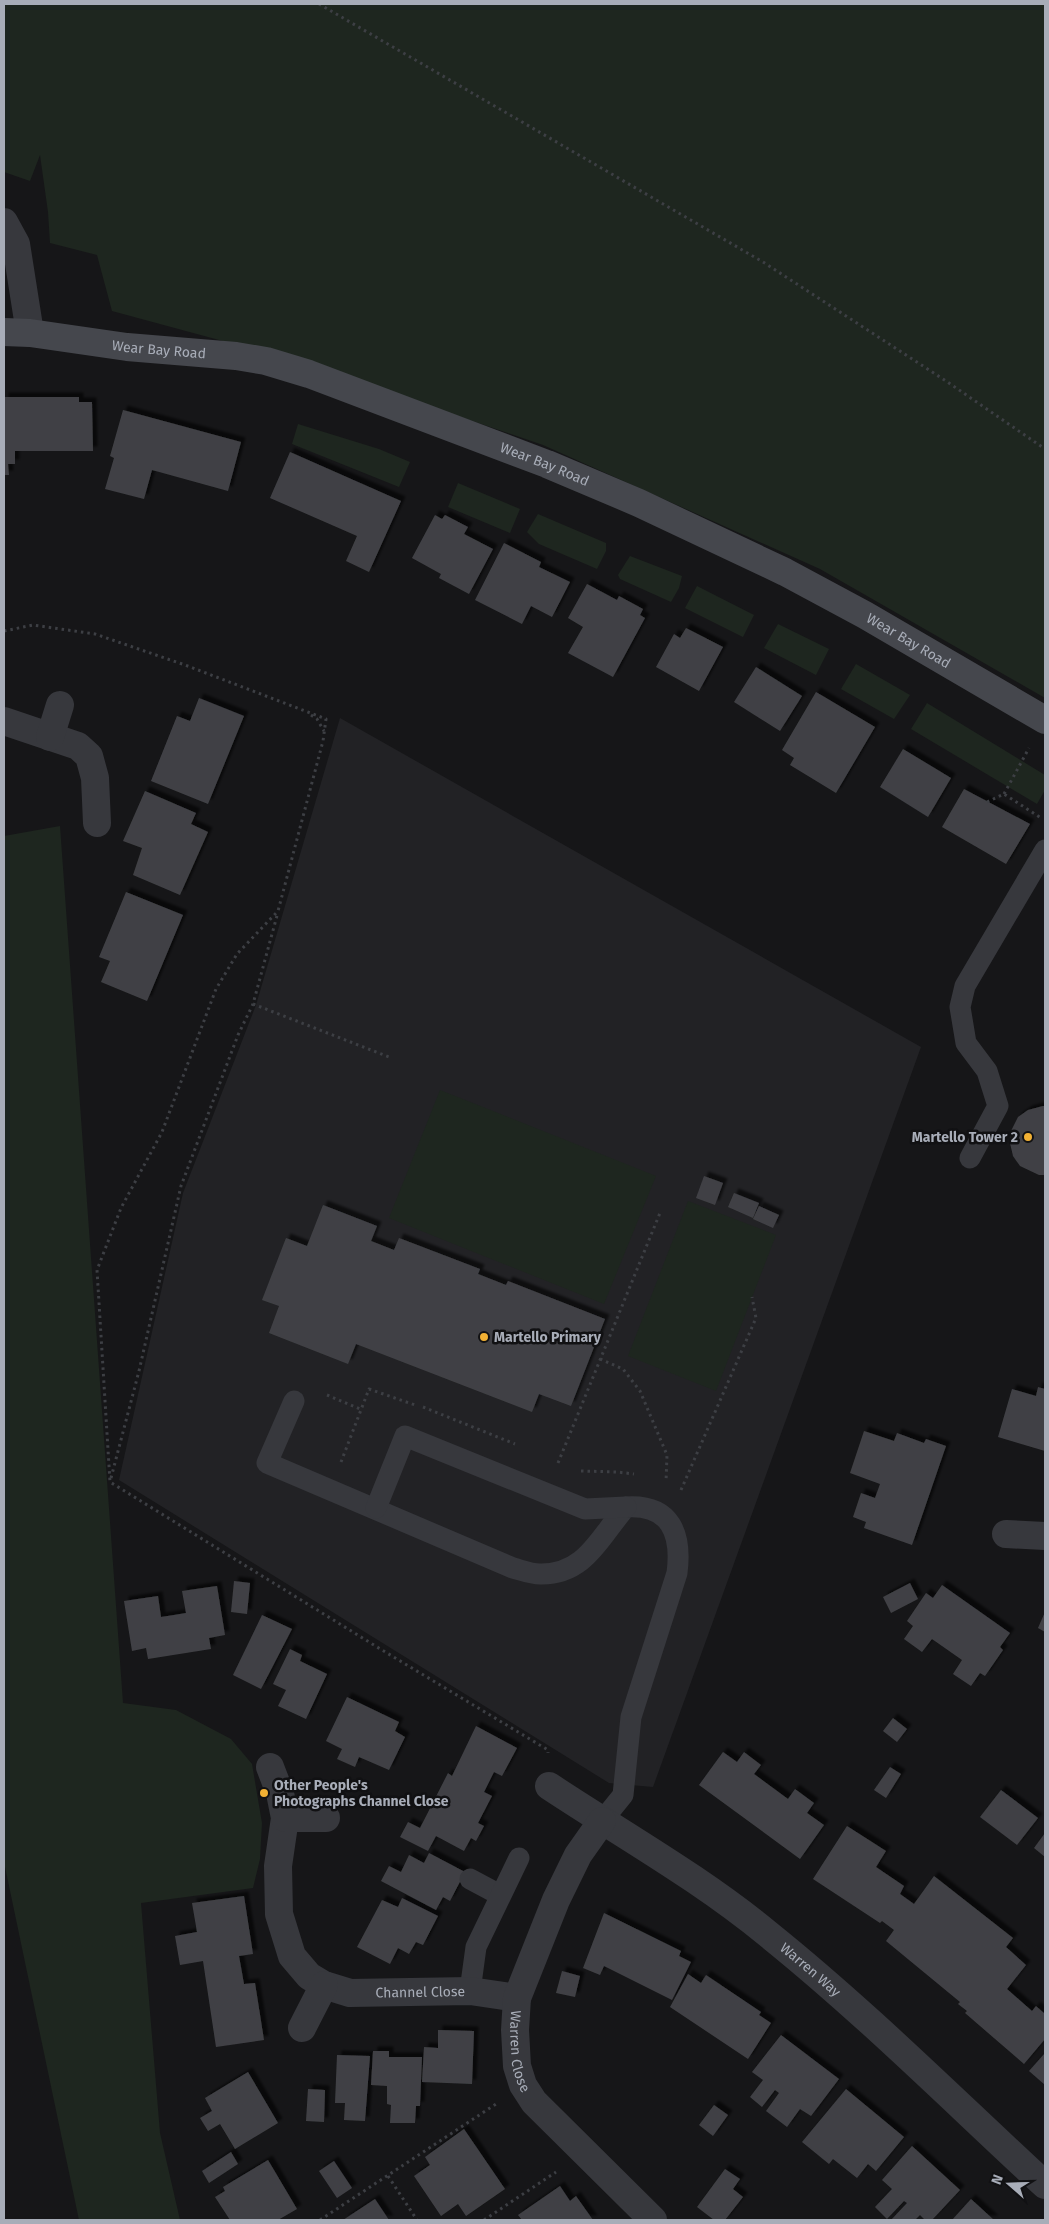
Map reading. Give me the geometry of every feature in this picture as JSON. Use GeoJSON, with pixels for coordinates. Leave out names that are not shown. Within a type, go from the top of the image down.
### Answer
{"type":"FeatureCollection","features":[{"type":"Feature","properties":{"kind":"street"},"geometry":{"type":"LineString","coordinates":[[4,222],[16,244],[17,332]]}},
{"type":"Feature","properties":{"kind":"street","name":"Wear Bay Road"},"geometry":{"type":"LineString","coordinates":[[17,332],[127,347],[266,361],[309,374],[466,432],[639,504],[785,572],[865,615],[1045,720]]}},
{"type":"Feature","properties":{"kind":"street"},"geometry":{"type":"LineString","coordinates":[[50,737],[60,705]]}},
{"type":"Feature","properties":{"kind":"street"},"geometry":{"type":"LineString","coordinates":[[4,721],[78,746],[88,756],[95,778],[97,823]]}},
{"type":"Feature","properties":{"kind":"street"},"geometry":{"type":"LineString","coordinates":[[1006,1534],[1045,1536]]}},
{"type":"Feature","properties":{"kind":"street","name":"Channel Close"},"geometry":{"type":"LineString","coordinates":[[270,1768],[280,1793],[285,1818],[278,1866],[279,1914],[292,1956],[309,1976],[324,1985],[350,1993],[470,1991],[517,1998]]}},
{"type":"Feature","properties":{"kind":"street","name":"Warren Way"},"geometry":{"type":"LineString","coordinates":[[549,1786],[700,1882],[768,1934],[836,1992],[1045,2185]]}},
{"type":"Feature","properties":{"kind":"street"},"geometry":{"type":"LineString","coordinates":[[285,1818],[326,1818]]}},
{"type":"Feature","properties":{"kind":"street","name":"Warren Close"},"geometry":{"type":"LineString","coordinates":[[602,1821],[578,1855],[560,1891],[526,1972],[517,1998],[515,2030],[517,2066],[523,2085],[534,2102],[653,2220]]}},
{"type":"Feature","properties":{"kind":"street"},"geometry":{"type":"LineString","coordinates":[[302,2028],[324,1985]]}},
{"type":"Feature","properties":{"kind":"lane"},"geometry":{"type":"LineString","coordinates":[[970,1158],[998,1106],[987,1071],[966,1043],[960,1007],[965,986],[1045,850]]}},
{"type":"Feature","properties":{"kind":"lane"},"geometry":{"type":"LineString","coordinates":[[294,1401],[267,1463],[513,1568],[539,1574],[558,1571],[580,1563],[595,1548],[626,1507]]}},
{"type":"Feature","properties":{"kind":"lane"},"geometry":{"type":"LineString","coordinates":[[376,1508],[405,1436],[585,1509],[643,1506],[658,1512],[670,1524],[677,1535],[680,1553],[677,1573],[631,1717],[623,1795],[602,1821]]}},
{"type":"Feature","properties":{"kind":"lane"},"geometry":{"type":"LineString","coordinates":[[470,1991],[476,1947],[519,1858]]}},
{"type":"Feature","properties":{"kind":"lane"},"geometry":{"type":"LineString","coordinates":[[470,1879],[500,1895]]}},
{"type":"Feature","properties":{"kind":"path"},"geometry":{"type":"LineString","coordinates":[[319,4],[763,262],[946,381],[1045,449]]}},
{"type":"Feature","properties":{"kind":"path"},"geometry":{"type":"LineString","coordinates":[[4,631],[33,625],[95,634],[185,665],[326,719],[253,1004],[238,1035],[181,1186],[139,1371],[110,1482]]}},
{"type":"Feature","properties":{"kind":"path"},"geometry":{"type":"LineString","coordinates":[[304,710],[317,719],[324,731]]}},
{"type":"Feature","properties":{"kind":"path"},"geometry":{"type":"LineString","coordinates":[[987,802],[1004,794],[1031,746]]}},
{"type":"Feature","properties":{"kind":"path"},"geometry":{"type":"LineString","coordinates":[[1004,794],[1041,818]]}},
{"type":"Feature","properties":{"kind":"path"},"geometry":{"type":"LineString","coordinates":[[110,1482],[97,1270],[121,1208],[162,1132],[216,990],[237,954],[278,911]]}},
{"type":"Feature","properties":{"kind":"path"},"geometry":{"type":"LineString","coordinates":[[253,1004],[389,1057]]}},
{"type":"Feature","properties":{"kind":"path"},"geometry":{"type":"LineString","coordinates":[[558,1462],[660,1213]]}},
{"type":"Feature","properties":{"kind":"path"},"geometry":{"type":"LineString","coordinates":[[600,1359],[624,1368],[640,1391],[666,1455],[666,1483],[680,1491],[756,1318],[752,1297]]}},
{"type":"Feature","properties":{"kind":"path"},"geometry":{"type":"LineString","coordinates":[[326,1395],[360,1409]]}},
{"type":"Feature","properties":{"kind":"path"},"geometry":{"type":"LineString","coordinates":[[110,1482],[548,1750],[548,1756]]}},
{"type":"Feature","properties":{"kind":"path"},"geometry":{"type":"LineString","coordinates":[[320,2220],[499,2102]]}},
{"type":"Feature","properties":{"kind":"path"},"geometry":{"type":"LineString","coordinates":[[484,2220],[491,2219],[562,2168]]}},
{"type":"Feature","properties":{"kind":"path"},"geometry":{"type":"LineString","coordinates":[[388,2176],[417,2220]]}},
{"type":"Feature","properties":{"kind":"shaded area"},"geometry":{"type":"Polygon","coordinates":[[[4,4],[1045,4],[1045,698],[820,569],[543,445],[293,360],[112,311],[97,255],[50,243],[48,212],[40,155],[30,181],[4,172],[4,4]]]}},
{"type":"Feature","properties":{"kind":"shaded area"},"geometry":{"type":"Polygon","coordinates":[[[298,424],[379,449],[410,462],[399,487],[292,444],[298,424]]]}},
{"type":"Feature","properties":{"kind":"shaded area"},"geometry":{"type":"Polygon","coordinates":[[[458,483],[520,509],[510,533],[448,507],[458,483]]]}},
{"type":"Feature","properties":{"kind":"shaded area"},"geometry":{"type":"Polygon","coordinates":[[[538,514],[606,543],[606,551],[597,569],[539,544],[527,532],[538,514]]]}},
{"type":"Feature","properties":{"kind":"shaded area"},"geometry":{"type":"Polygon","coordinates":[[[630,556],[682,576],[679,588],[671,602],[620,579],[618,575],[630,556]]]}},
{"type":"Feature","properties":{"kind":"shaded area"},"geometry":{"type":"Polygon","coordinates":[[[697,586],[754,615],[743,637],[685,608],[697,586]]]}},
{"type":"Feature","properties":{"kind":"shaded area"},"geometry":{"type":"Polygon","coordinates":[[[778,624],[829,649],[816,675],[764,648],[778,624]]]}},
{"type":"Feature","properties":{"kind":"shaded area"},"geometry":{"type":"Polygon","coordinates":[[[856,664],[910,695],[894,719],[841,689],[856,664]]]}},
{"type":"Feature","properties":{"kind":"shaded area"},"geometry":{"type":"Polygon","coordinates":[[[927,703],[1045,775],[1045,790],[1037,804],[911,729],[927,703]]]}},
{"type":"Feature","properties":{"kind":"shaded area","name":"Martello Primary"},"geometry":{"type":"Polygon","coordinates":[[[340,718],[921,1047],[653,1787],[609,1783],[119,1480],[183,1193],[256,1005],[340,718]]]}},
{"type":"Feature","properties":{"kind":"shaded area"},"geometry":{"type":"Polygon","coordinates":[[[60,826],[123,1703],[176,1710],[231,1739],[252,1764],[262,1823],[260,1859],[253,1888],[141,1903],[160,2133],[180,2220],[79,2220],[4,1862],[4,836],[60,826]]]}},
{"type":"Feature","properties":{"kind":"shaded area"},"geometry":{"type":"Polygon","coordinates":[[[440,1090],[656,1176],[604,1304],[389,1218],[440,1090]]]}},
{"type":"Feature","properties":{"kind":"shaded area"},"geometry":{"type":"Polygon","coordinates":[[[688,1201],[776,1235],[716,1391],[628,1356],[688,1201]]]}},
{"type":"Feature","properties":{"kind":"building"},"geometry":{"type":"Polygon","coordinates":[[[4,397],[79,397],[79,402],[92,402],[93,451],[15,451],[15,464],[8,464],[9,475],[4,475],[4,397]]]}},
{"type":"Feature","properties":{"kind":"building"},"geometry":{"type":"Polygon","coordinates":[[[123,410],[241,442],[228,491],[152,470],[144,499],[105,489],[114,458],[110,456],[123,410]]]}},
{"type":"Feature","properties":{"kind":"building"},"geometry":{"type":"Polygon","coordinates":[[[290,452],[401,501],[369,572],[346,561],[357,536],[270,498],[290,452]]]}},
{"type":"Feature","properties":{"kind":"building"},"geometry":{"type":"Polygon","coordinates":[[[435,515],[442,519],[445,515],[468,527],[464,534],[493,549],[469,594],[439,578],[441,574],[412,558],[435,515]]]}},
{"type":"Feature","properties":{"kind":"building"},"geometry":{"type":"Polygon","coordinates":[[[504,543],[541,562],[539,567],[570,582],[552,617],[531,606],[522,624],[475,600],[504,543]]]}},
{"type":"Feature","properties":{"kind":"building"},"geometry":{"type":"Polygon","coordinates":[[[587,584],[617,600],[619,596],[643,609],[640,615],[645,618],[613,677],[568,653],[583,627],[568,618],[587,584]]]}},
{"type":"Feature","properties":{"kind":"building"},"geometry":{"type":"Polygon","coordinates":[[[686,628],[723,647],[699,691],[656,667],[674,634],[680,638],[686,628]]]}},
{"type":"Feature","properties":{"kind":"building"},"geometry":{"type":"Polygon","coordinates":[[[756,667],[802,696],[780,731],[734,702],[756,667]]]}},
{"type":"Feature","properties":{"kind":"building"},"geometry":{"type":"Polygon","coordinates":[[[816,692],[875,727],[836,793],[790,765],[794,758],[782,750],[816,692]]]}},
{"type":"Feature","properties":{"kind":"building"},"geometry":{"type":"Polygon","coordinates":[[[199,698],[244,716],[208,804],[151,781],[177,716],[190,721],[199,698]]]}},
{"type":"Feature","properties":{"kind":"building"},"geometry":{"type":"Polygon","coordinates":[[[903,749],[951,778],[928,817],[880,787],[903,749]]]}},
{"type":"Feature","properties":{"kind":"building"},"geometry":{"type":"Polygon","coordinates":[[[964,789],[1030,824],[1006,864],[942,827],[964,789]]]}},
{"type":"Feature","properties":{"kind":"building"},"geometry":{"type":"Polygon","coordinates":[[[145,791],[196,813],[191,824],[208,832],[180,895],[133,875],[142,848],[123,841],[145,791]]]}},
{"type":"Feature","properties":{"kind":"building"},"geometry":{"type":"Polygon","coordinates":[[[126,892],[183,915],[147,1001],[101,982],[110,961],[99,957],[126,892]]]}},
{"type":"Feature","properties":{"kind":"building","name":"Martello Tower 2"},"geometry":{"type":"Polygon","coordinates":[[[1045,1106],[1045,1175],[1039,1175],[1020,1166],[1013,1156],[1010,1143],[1011,1131],[1018,1117],[1028,1110],[1045,1106]]]}},
{"type":"Feature","properties":{"kind":"building"},"geometry":{"type":"Polygon","coordinates":[[[704,1176],[723,1183],[715,1205],[696,1198],[704,1176]]]}},
{"type":"Feature","properties":{"kind":"building"},"geometry":{"type":"Polygon","coordinates":[[[734,1193],[759,1203],[753,1218],[728,1207],[734,1193]]]}},
{"type":"Feature","properties":{"kind":"building"},"geometry":{"type":"Polygon","coordinates":[[[323,1205],[377,1226],[371,1241],[394,1250],[399,1238],[480,1269],[478,1274],[506,1285],[508,1281],[605,1319],[571,1406],[539,1394],[532,1412],[356,1344],[348,1364],[269,1333],[279,1306],[262,1300],[286,1238],[307,1246],[323,1205]]]}},
{"type":"Feature","properties":{"kind":"building"},"geometry":{"type":"Polygon","coordinates":[[[759,1206],[779,1215],[773,1228],[753,1219],[759,1206]]]}},
{"type":"Feature","properties":{"kind":"building"},"geometry":{"type":"Polygon","coordinates":[[[1038,1387],[1045,1389],[1045,1451],[998,1437],[1012,1389],[1036,1396],[1038,1387]]]}},
{"type":"Feature","properties":{"kind":"building"},"geometry":{"type":"Polygon","coordinates":[[[864,1431],[894,1441],[897,1433],[924,1443],[926,1439],[946,1446],[912,1545],[864,1528],[866,1522],[853,1517],[861,1493],[875,1498],[880,1484],[850,1473],[864,1431]]]}},
{"type":"Feature","properties":{"kind":"building"},"geometry":{"type":"Polygon","coordinates":[[[234,1581],[250,1583],[247,1614],[231,1612],[234,1581]]]}},
{"type":"Feature","properties":{"kind":"building"},"geometry":{"type":"Polygon","coordinates":[[[910,1583],[918,1599],[891,1613],[883,1597],[910,1583]]]}},
{"type":"Feature","properties":{"kind":"building"},"geometry":{"type":"Polygon","coordinates":[[[942,1585],[1010,1633],[1000,1647],[1003,1650],[985,1676],[980,1673],[971,1686],[953,1674],[962,1660],[932,1639],[922,1652],[904,1639],[913,1626],[907,1621],[926,1593],[933,1598],[942,1585]]]}},
{"type":"Feature","properties":{"kind":"building"},"geometry":{"type":"Polygon","coordinates":[[[217,1586],[225,1635],[209,1638],[211,1649],[148,1659],[146,1648],[132,1651],[124,1601],[158,1596],[161,1617],[174,1615],[186,1613],[182,1591],[217,1586]]]}},
{"type":"Feature","properties":{"kind":"building"},"geometry":{"type":"Polygon","coordinates":[[[1045,1612],[1045,1632],[1038,1628],[1045,1612]]]}},
{"type":"Feature","properties":{"kind":"building"},"geometry":{"type":"Polygon","coordinates":[[[262,1615],[292,1629],[261,1689],[233,1675],[262,1615]]]}},
{"type":"Feature","properties":{"kind":"building"},"geometry":{"type":"Polygon","coordinates":[[[290,1649],[302,1655],[300,1661],[327,1674],[306,1719],[278,1706],[286,1690],[273,1684],[290,1649]]]}},
{"type":"Feature","properties":{"kind":"building"},"geometry":{"type":"Polygon","coordinates":[[[347,1697],[399,1722],[395,1731],[405,1737],[389,1770],[359,1757],[355,1767],[337,1759],[342,1749],[326,1741],[347,1697]]]}},
{"type":"Feature","properties":{"kind":"building"},"geometry":{"type":"Polygon","coordinates":[[[893,1718],[907,1729],[897,1742],[883,1731],[893,1718]]]}},
{"type":"Feature","properties":{"kind":"building"},"geometry":{"type":"Polygon","coordinates":[[[476,1726],[517,1748],[502,1776],[494,1772],[484,1792],[492,1796],[478,1823],[484,1826],[476,1841],[471,1838],[464,1851],[436,1836],[428,1851],[400,1837],[408,1822],[420,1828],[448,1773],[452,1776],[476,1726]]]}},
{"type":"Feature","properties":{"kind":"building"},"geometry":{"type":"Polygon","coordinates":[[[723,1752],[737,1762],[744,1752],[761,1765],[754,1774],[788,1799],[795,1789],[814,1803],[807,1813],[824,1825],[800,1859],[699,1785],[723,1752]]]}},
{"type":"Feature","properties":{"kind":"building"},"geometry":{"type":"Polygon","coordinates":[[[890,1767],[901,1774],[886,1798],[874,1790],[890,1767]]]}},
{"type":"Feature","properties":{"kind":"building"},"geometry":{"type":"Polygon","coordinates":[[[1001,1790],[1038,1818],[1017,1845],[980,1817],[1001,1790]]]}},
{"type":"Feature","properties":{"kind":"building"},"geometry":{"type":"Polygon","coordinates":[[[847,1826],[886,1851],[876,1867],[904,1886],[900,1894],[914,1904],[934,1876],[1013,1938],[1006,1947],[1026,1965],[1007,1989],[1032,2011],[1036,2006],[1045,2014],[1045,2039],[1024,2064],[965,2013],[967,2011],[958,2004],[960,2002],[886,1941],[894,1930],[882,1921],[880,1923],[813,1879],[847,1826]]]}},
{"type":"Feature","properties":{"kind":"building"},"geometry":{"type":"Polygon","coordinates":[[[1045,1833],[1045,1857],[1034,1848],[1045,1833]]]}},
{"type":"Feature","properties":{"kind":"building"},"geometry":{"type":"Polygon","coordinates":[[[429,1853],[465,1872],[450,1901],[443,1897],[436,1910],[381,1881],[389,1866],[401,1872],[409,1855],[424,1863],[429,1853]]]}},
{"type":"Feature","properties":{"kind":"building"},"geometry":{"type":"Polygon","coordinates":[[[244,1896],[253,1954],[239,1956],[244,1984],[255,1983],[264,2040],[216,2047],[203,1961],[180,1965],[175,1936],[197,1932],[192,1903],[244,1896]]]}},
{"type":"Feature","properties":{"kind":"building"},"geometry":{"type":"Polygon","coordinates":[[[402,1898],[438,1916],[423,1945],[416,1942],[409,1954],[398,1948],[390,1964],[357,1947],[382,1900],[398,1907],[402,1898]]]}},
{"type":"Feature","properties":{"kind":"building"},"geometry":{"type":"Polygon","coordinates":[[[604,1913],[681,1951],[679,1956],[691,1962],[672,2000],[604,1966],[600,1975],[583,1968],[604,1913]]]}},
{"type":"Feature","properties":{"kind":"building"},"geometry":{"type":"Polygon","coordinates":[[[562,1971],[580,1976],[575,1997],[556,1993],[562,1971]]]}},
{"type":"Feature","properties":{"kind":"building"},"geometry":{"type":"Polygon","coordinates":[[[688,1974],[701,1983],[706,1975],[761,2012],[759,2015],[771,2023],[748,2059],[670,2007],[688,1974]]]}},
{"type":"Feature","properties":{"kind":"building"},"geometry":{"type":"Polygon","coordinates":[[[438,2030],[474,2031],[472,2084],[422,2082],[424,2047],[438,2048],[438,2030]]]}},
{"type":"Feature","properties":{"kind":"building"},"geometry":{"type":"Polygon","coordinates":[[[781,2035],[839,2079],[811,2116],[800,2109],[787,2127],[766,2111],[779,2093],[775,2090],[762,2107],[750,2097],[763,2080],[752,2072],[781,2035]]]}},
{"type":"Feature","properties":{"kind":"building"},"geometry":{"type":"Polygon","coordinates":[[[373,2051],[389,2051],[389,2057],[422,2057],[420,2106],[416,2106],[415,2123],[390,2123],[391,2105],[387,2104],[387,2086],[371,2085],[373,2051]]]}},
{"type":"Feature","properties":{"kind":"building"},"geometry":{"type":"Polygon","coordinates":[[[1045,2053],[1045,2085],[1029,2071],[1045,2053]]]}},
{"type":"Feature","properties":{"kind":"building"},"geometry":{"type":"Polygon","coordinates":[[[337,2055],[370,2056],[365,2121],[344,2120],[345,2103],[335,2103],[337,2055]]]}},
{"type":"Feature","properties":{"kind":"building"},"geometry":{"type":"Polygon","coordinates":[[[248,2072],[278,2123],[235,2149],[220,2124],[208,2131],[200,2118],[212,2111],[205,2098],[248,2072]]]}},
{"type":"Feature","properties":{"kind":"building"},"geometry":{"type":"Polygon","coordinates":[[[308,2089],[325,2090],[324,2122],[306,2121],[308,2089]]]}},
{"type":"Feature","properties":{"kind":"building"},"geometry":{"type":"Polygon","coordinates":[[[846,2089],[904,2137],[876,2171],[868,2164],[857,2178],[833,2159],[829,2164],[802,2142],[846,2089]]]}},
{"type":"Feature","properties":{"kind":"building"},"geometry":{"type":"Polygon","coordinates":[[[714,2105],[728,2115],[713,2136],[699,2125],[714,2105]]]}},
{"type":"Feature","properties":{"kind":"building"},"geometry":{"type":"Polygon","coordinates":[[[464,2129],[505,2189],[466,2216],[458,2204],[441,2216],[414,2176],[430,2165],[425,2157],[464,2129]]]}},
{"type":"Feature","properties":{"kind":"building"},"geometry":{"type":"Polygon","coordinates":[[[912,2146],[960,2190],[932,2220],[925,2220],[920,2215],[915,2220],[891,2220],[907,2203],[904,2201],[887,2219],[875,2207],[892,2189],[882,2180],[912,2146]]]}},
{"type":"Feature","properties":{"kind":"building"},"geometry":{"type":"Polygon","coordinates":[[[231,2152],[238,2164],[209,2183],[202,2171],[231,2152]]]}},
{"type":"Feature","properties":{"kind":"building"},"geometry":{"type":"Polygon","coordinates":[[[268,2160],[297,2209],[278,2220],[230,2220],[215,2197],[225,2191],[223,2187],[268,2160]]]}},
{"type":"Feature","properties":{"kind":"building"},"geometry":{"type":"Polygon","coordinates":[[[334,2161],[352,2188],[337,2198],[319,2171],[334,2161]]]}},
{"type":"Feature","properties":{"kind":"building"},"geometry":{"type":"Polygon","coordinates":[[[725,2169],[740,2179],[733,2189],[743,2197],[725,2220],[714,2220],[697,2207],[725,2169]]]}},
{"type":"Feature","properties":{"kind":"building"},"geometry":{"type":"Polygon","coordinates":[[[560,2186],[570,2201],[576,2196],[593,2220],[522,2220],[518,2215],[560,2186]]]}},
{"type":"Feature","properties":{"kind":"building"},"geometry":{"type":"Polygon","coordinates":[[[375,2199],[389,2220],[343,2220],[375,2199]]]}},
{"type":"Feature","properties":{"kind":"building"},"geometry":{"type":"Polygon","coordinates":[[[971,2199],[994,2220],[952,2220],[971,2199]]]}},
{"type":"Feature","properties":{"kind":"place","name":"Martello Tower 2"},"geometry":{"type":"Point","coordinates":[1028,1137]}},
{"type":"Feature","properties":{"kind":"place","name":"Martello Primary"},"geometry":{"type":"Point","coordinates":[484,1337]}},
{"type":"Feature","properties":{"kind":"place","name":"Other People's Photographs Channel Close"},"geometry":{"type":"Point","coordinates":[264,1793]}}]}
